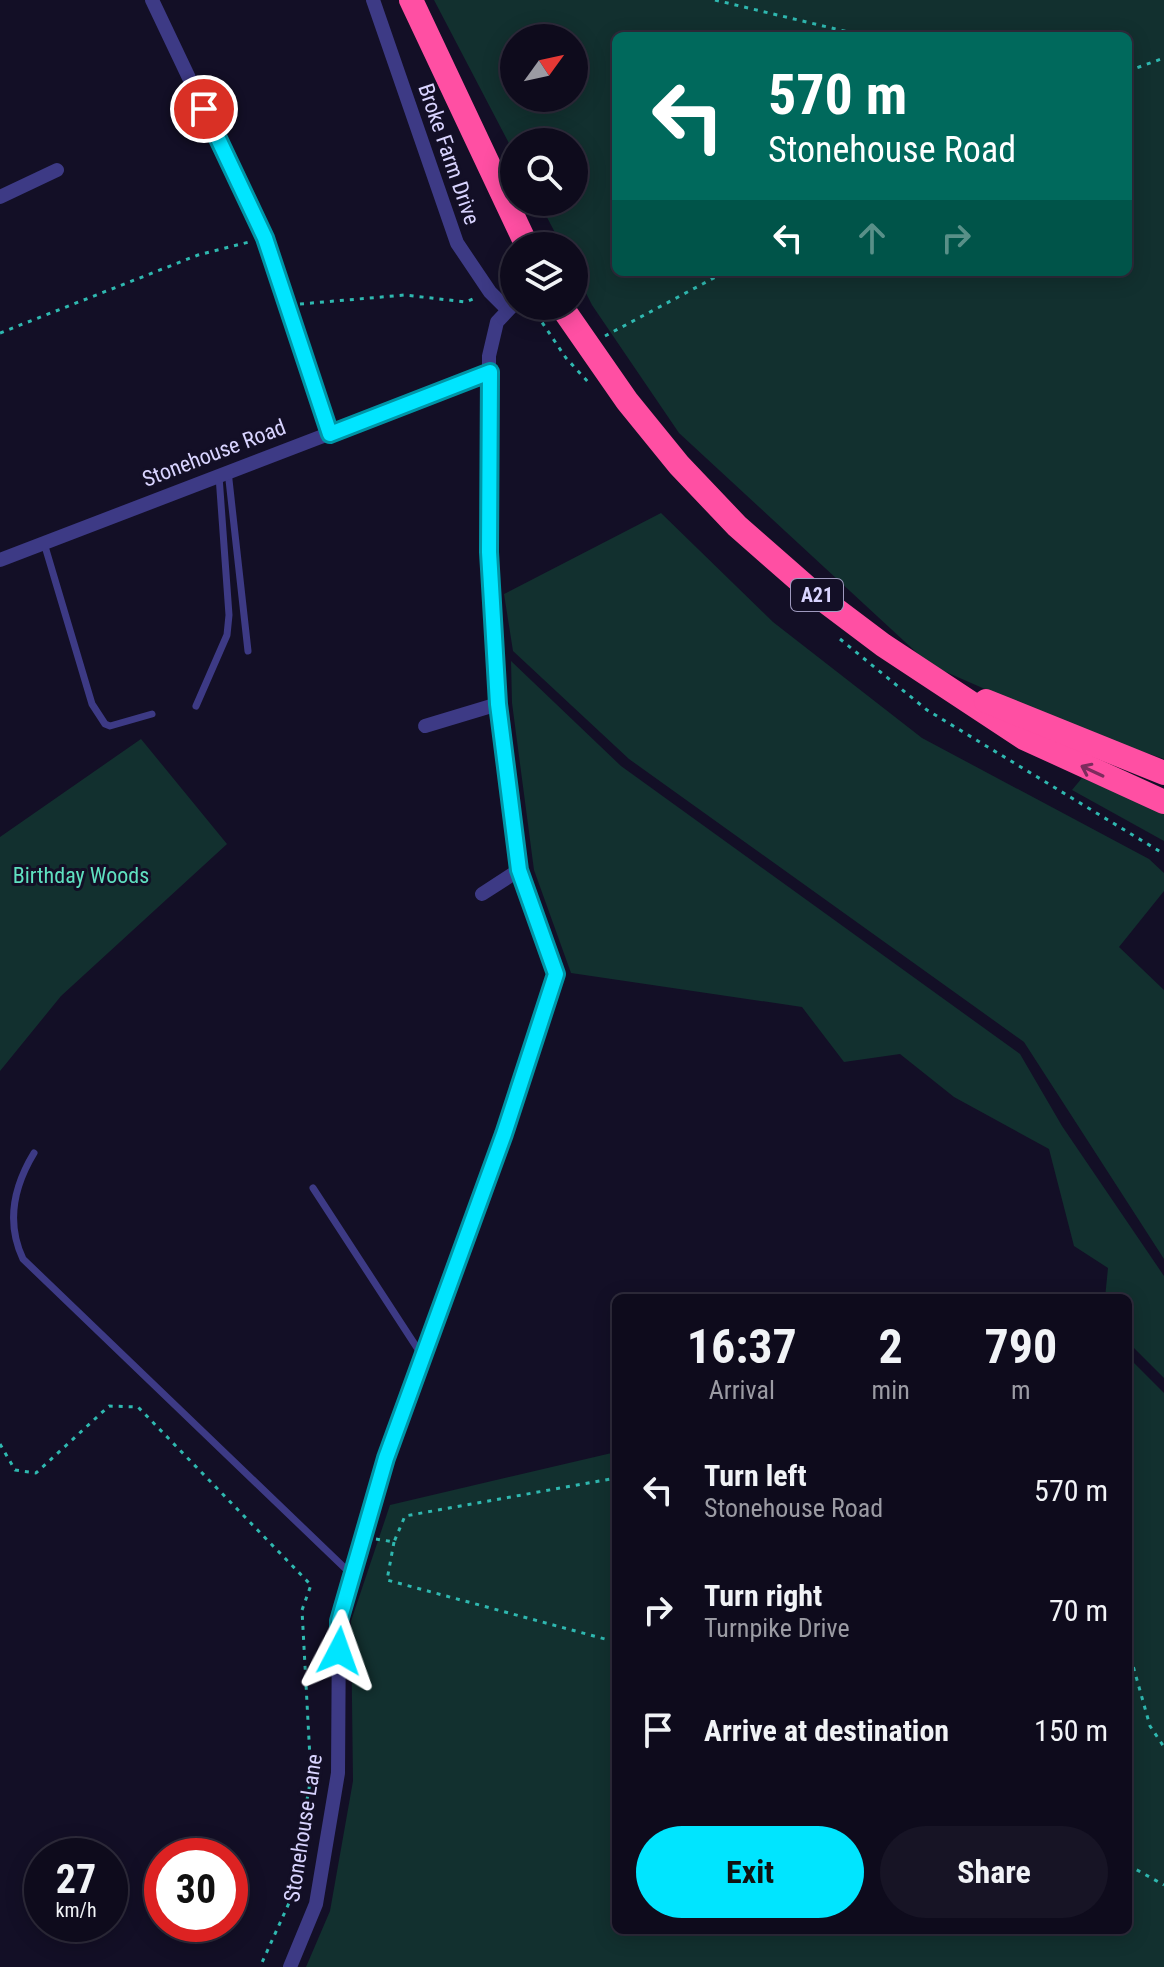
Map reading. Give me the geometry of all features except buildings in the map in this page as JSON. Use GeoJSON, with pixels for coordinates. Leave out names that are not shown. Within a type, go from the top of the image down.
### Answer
{"type":"FeatureCollection","features":[{"type":"Feature","properties":{"kind":"highway"},"geometry":{"type":"LineString","coordinates":[[411,0],[520,232]]}},
{"type":"Feature","properties":{"kind":"highway","name":"A21"},"geometry":{"type":"LineString","coordinates":[[571,320],[643,422],[737,526],[833,608],[1024,738],[1164,802]]}},
{"type":"Feature","properties":{"kind":"highway","name":"A21"},"geometry":{"type":"LineString","coordinates":[[950,687],[1164,773]]}},
{"type":"Feature","properties":{"kind":"street"},"geometry":{"type":"LineString","coordinates":[[152,0],[265,238],[290,305],[330,434]]}},
{"type":"Feature","properties":{"kind":"street","name":"Broke Farm Drive"},"geometry":{"type":"LineString","coordinates":[[373,0],[457,243],[490,292],[500,299]]}},
{"type":"Feature","properties":{"kind":"street"},"geometry":{"type":"LineString","coordinates":[[0,197],[57,170]]}},
{"type":"Feature","properties":{"kind":"street","name":"Stonehouse Lane"},"geometry":{"type":"LineString","coordinates":[[290,1967],[316,1904],[335,1788],[339,1621],[386,1458],[424,1359],[556,974],[519,870],[498,704],[489,552],[490,372],[493,329],[500,320]]}},
{"type":"Feature","properties":{"kind":"street","name":"Stonehouse Road"},"geometry":{"type":"LineString","coordinates":[[0,560],[490,372]]}},
{"type":"Feature","properties":{"kind":"street"},"geometry":{"type":"LineString","coordinates":[[425,726],[498,704]]}},
{"type":"Feature","properties":{"kind":"street"},"geometry":{"type":"LineString","coordinates":[[482,894],[519,870]]}},
{"type":"Feature","properties":{"kind":"lane"},"geometry":{"type":"LineString","coordinates":[[224,472],[248,651]]}},
{"type":"Feature","properties":{"kind":"lane"},"geometry":{"type":"LineString","coordinates":[[196,706],[227,635],[224,472]]}},
{"type":"Feature","properties":{"kind":"lane"},"geometry":{"type":"LineString","coordinates":[[44,543],[87,689],[99,717],[110,726],[152,714]]}},
{"type":"Feature","properties":{"kind":"lane"},"geometry":{"type":"LineString","coordinates":[[34,1153],[22,1173],[14,1205],[13,1228],[23,1259],[352,1575]]}},
{"type":"Feature","properties":{"kind":"lane"},"geometry":{"type":"LineString","coordinates":[[313,1188],[424,1359]]}},
{"type":"Feature","properties":{"kind":"path"},"geometry":{"type":"LineString","coordinates":[[715,0],[848,32]]}},
{"type":"Feature","properties":{"kind":"path"},"geometry":{"type":"LineString","coordinates":[[1132,70],[1164,58]]}},
{"type":"Feature","properties":{"kind":"path"},"geometry":{"type":"LineString","coordinates":[[0,333],[198,255],[265,238]]}},
{"type":"Feature","properties":{"kind":"path"},"geometry":{"type":"LineString","coordinates":[[603,337],[717,276]]}},
{"type":"Feature","properties":{"kind":"path"},"geometry":{"type":"LineString","coordinates":[[290,305],[405,295],[466,302],[490,292]]}},
{"type":"Feature","properties":{"kind":"path"},"geometry":{"type":"LineString","coordinates":[[0,1444],[15,1470],[36,1473],[109,1406],[138,1407],[311,1585],[302,1610],[311,1777],[289,1903],[260,1967]]}},
{"type":"Feature","properties":{"kind":"path"},"geometry":{"type":"LineString","coordinates":[[612,1479],[405,1516],[394,1542],[387,1580],[612,1641]]}},
{"type":"Feature","properties":{"kind":"path"},"geometry":{"type":"LineString","coordinates":[[363,1537],[394,1542]]}},
{"type":"Feature","properties":{"kind":"path"},"geometry":{"type":"LineString","coordinates":[[1132,1662],[1150,1726],[1164,1747]]}},
{"type":"Feature","properties":{"kind":"path"},"geometry":{"type":"LineString","coordinates":[[1132,1867],[1164,1885]]}},
{"type":"Feature","properties":{"kind":"green space"},"geometry":{"type":"Polygon","coordinates":[[[434,0],[1164,0],[1164,759],[1074,728],[930,665],[679,433],[588,297],[588,232],[555,232],[546,216],[588,216],[588,128],[501,128],[434,0]]]}},
{"type":"Feature","properties":{"kind":"green space"},"geometry":{"type":"Polygon","coordinates":[[[661,513],[773,622],[922,738],[1149,859],[1164,873],[1164,891],[1119,947],[1164,990],[1164,1259],[1024,1042],[629,759],[513,651],[504,594],[661,513]]]}},
{"type":"Feature","properties":{"kind":"green space"},"geometry":{"type":"Polygon","coordinates":[[[511,661],[621,766],[1020,1054],[1062,1126],[1164,1276],[1164,1378],[1132,1346],[1132,1294],[1105,1294],[1108,1268],[1074,1246],[1049,1149],[954,1097],[900,1054],[844,1062],[802,1007],[571,973],[534,870],[512,703],[511,661]]]}},
{"type":"Feature","properties":{"kind":"green space","name":"Birthday Woods"},"geometry":{"type":"Polygon","coordinates":[[[141,739],[227,844],[61,996],[0,1071],[0,837],[141,739]]]}},
{"type":"Feature","properties":{"kind":"green space"},"geometry":{"type":"Polygon","coordinates":[[[1082,778],[1164,813],[1164,841],[1072,790],[1082,778]]]}},
{"type":"Feature","properties":{"kind":"green space"},"geometry":{"type":"Polygon","coordinates":[[[1132,1361],[1164,1393],[1164,1967],[306,1967],[330,1911],[353,1781],[351,1621],[390,1505],[612,1453],[612,1934],[1132,1934],[1132,1361]]]}},
{"type":"Feature","properties":{"kind":"route"},"geometry":{"type":"LineString","coordinates":[[204,109],[265,238],[290,305],[330,434],[490,372],[489,552],[498,704],[519,870],[556,974],[504,1134],[386,1458],[339,1621],[339,1651]]}}]}
